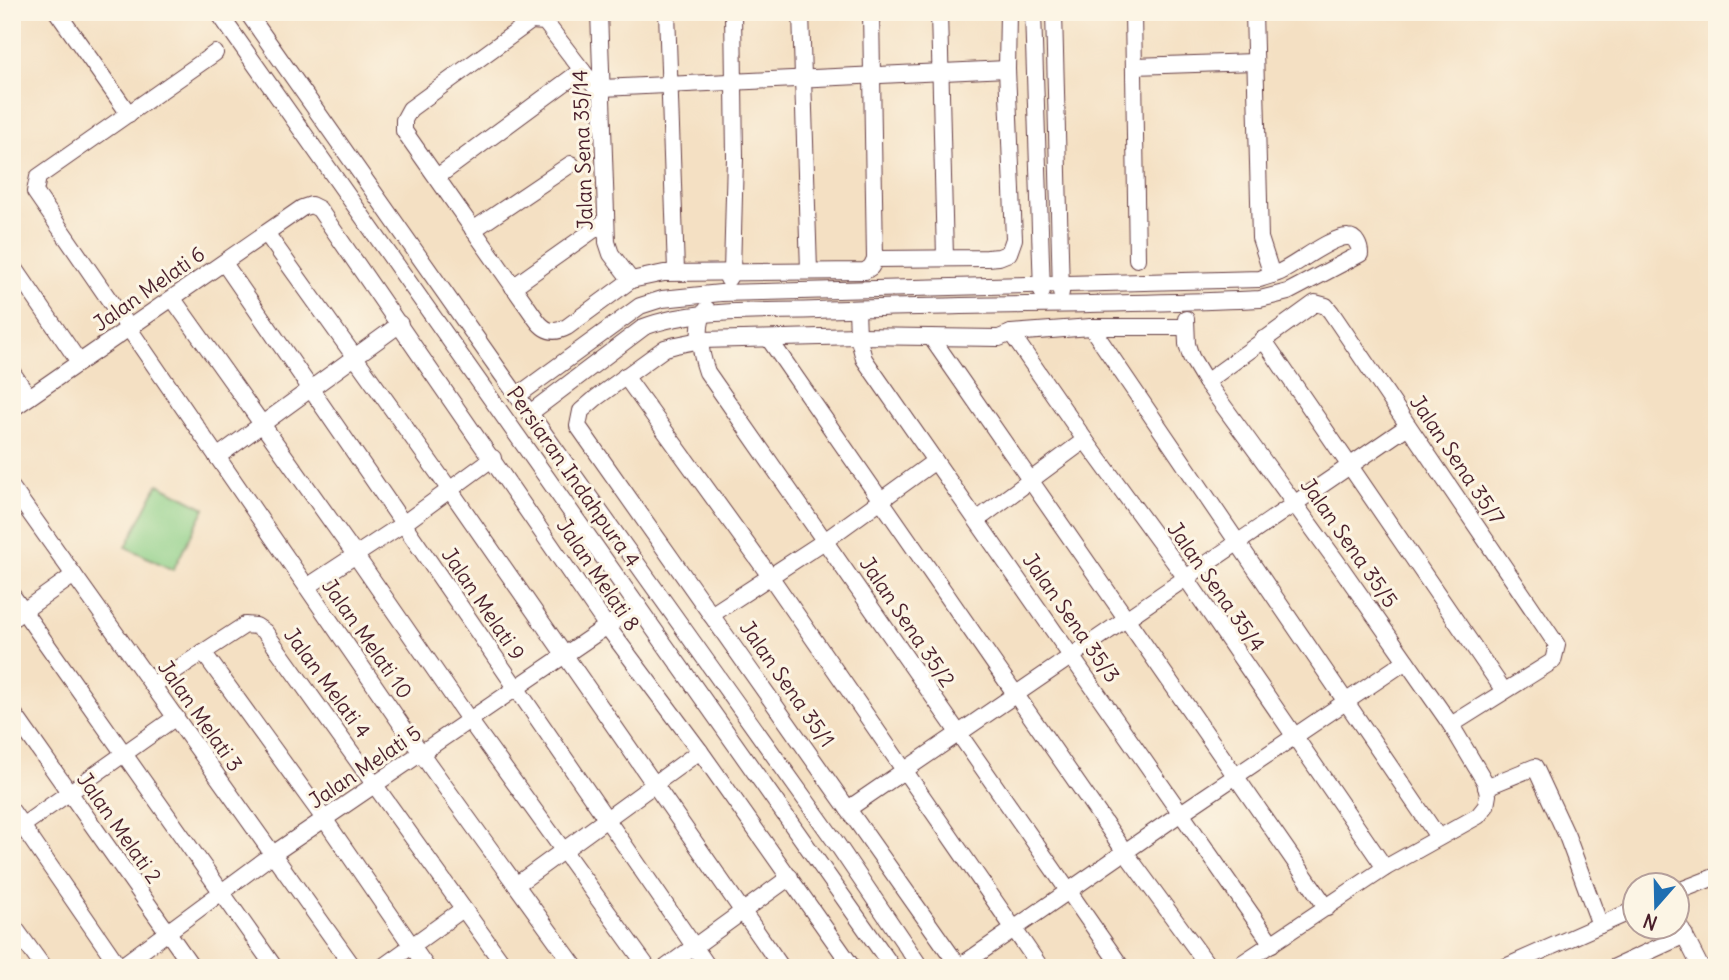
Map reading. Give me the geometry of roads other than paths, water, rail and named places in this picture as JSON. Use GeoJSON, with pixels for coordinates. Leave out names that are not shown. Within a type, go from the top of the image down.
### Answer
{"type":"FeatureCollection","features":[{"type":"Feature","properties":{"kind":"street"},"geometry":{"type":"LineString","coordinates":[[57,12],[129,114]]}},
{"type":"Feature","properties":{"kind":"street","name":"Persiaran Indahpura 4"},"geometry":{"type":"LineString","coordinates":[[218,12],[892,968]]}},
{"type":"Feature","properties":{"kind":"street","name":"Persiaran Indahpura 4"},"geometry":{"type":"LineString","coordinates":[[247,12],[837,844],[921,968]]}},
{"type":"Feature","properties":{"kind":"street","name":"Jalan Sena 35/14"},"geometry":{"type":"LineString","coordinates":[[599,12],[607,242],[611,254],[631,280]]}},
{"type":"Feature","properties":{"kind":"street"},"geometry":{"type":"LineString","coordinates":[[667,12],[676,271]]}},
{"type":"Feature","properties":{"kind":"street"},"geometry":{"type":"LineString","coordinates":[[702,315],[721,293],[732,272],[735,157],[733,12]]}},
{"type":"Feature","properties":{"kind":"street"},"geometry":{"type":"LineString","coordinates":[[801,12],[809,271]]}},
{"type":"Feature","properties":{"kind":"street"},"geometry":{"type":"LineString","coordinates":[[871,12],[872,76],[875,259],[871,267],[864,271],[676,271],[631,280],[558,332],[550,331],[541,326],[404,131],[404,120],[410,109],[531,21],[545,22],[602,92],[669,86],[872,76],[940,72],[1007,69]]}},
{"type":"Feature","properties":{"kind":"street"},"geometry":{"type":"LineString","coordinates":[[939,12],[945,258]]}},
{"type":"Feature","properties":{"kind":"street"},"geometry":{"type":"LineString","coordinates":[[875,259],[999,257],[1009,253],[1014,239],[1007,69],[1008,12]]}},
{"type":"Feature","properties":{"kind":"street"},"geometry":{"type":"LineString","coordinates":[[1033,12],[1042,305]]}},
{"type":"Feature","properties":{"kind":"street"},"geometry":{"type":"LineString","coordinates":[[1054,12],[1062,304]]}},
{"type":"Feature","properties":{"kind":"street"},"geometry":{"type":"LineString","coordinates":[[1133,12],[1138,259]]}},
{"type":"Feature","properties":{"kind":"street"},"geometry":{"type":"LineString","coordinates":[[1254,12],[1260,238],[1272,275]]}},
{"type":"Feature","properties":{"kind":"street","name":"Jalan Melati 10"},"geometry":{"type":"LineString","coordinates":[[215,53],[38,177],[35,192],[422,754],[576,968]]}},
{"type":"Feature","properties":{"kind":"street"},"geometry":{"type":"LineString","coordinates":[[1134,66],[1255,62]]}},
{"type":"Feature","properties":{"kind":"street"},"geometry":{"type":"LineString","coordinates":[[437,177],[582,70]]}},
{"type":"Feature","properties":{"kind":"street"},"geometry":{"type":"LineString","coordinates":[[473,229],[570,163]]}},
{"type":"Feature","properties":{"kind":"street","name":"Jalan Melati 6"},"geometry":{"type":"LineString","coordinates":[[12,409],[310,205]]}},
{"type":"Feature","properties":{"kind":"street","name":"Jalan Melati 8"},"geometry":{"type":"LineString","coordinates":[[310,205],[325,216],[606,625],[853,968]]}},
{"type":"Feature","properties":{"kind":"street"},"geometry":{"type":"LineString","coordinates":[[513,287],[606,221]]}},
{"type":"Feature","properties":{"kind":"street"},"geometry":{"type":"LineString","coordinates":[[266,233],[450,490],[782,968]]}},
{"type":"Feature","properties":{"kind":"street"},"geometry":{"type":"LineString","coordinates":[[517,396],[640,306],[662,299],[721,293],[1260,279],[1280,272],[1321,248],[1347,237],[1352,238],[1360,248],[1360,254],[1288,292],[1260,299],[857,309],[664,319],[644,327],[530,413]]}},
{"type":"Feature","properties":{"kind":"street","name":"Jalan Melati 9"},"geometry":{"type":"LineString","coordinates":[[224,262],[709,968]]}},
{"type":"Feature","properties":{"kind":"street"},"geometry":{"type":"LineString","coordinates":[[12,264],[79,362]]}},
{"type":"Feature","properties":{"kind":"street"},"geometry":{"type":"LineString","coordinates":[[173,299],[470,721],[648,968]]}},
{"type":"Feature","properties":{"kind":"street","name":"Jalan Sena 35/5"},"geometry":{"type":"LineString","coordinates":[[1186,302],[1186,327],[1191,357],[1206,382],[1296,503],[1451,726],[1486,787],[1486,806],[1478,816],[1438,837]]}},
{"type":"Feature","properties":{"kind":"street","name":"Jalan Sena 35/7"},"geometry":{"type":"LineString","coordinates":[[1206,382],[1315,303],[1326,306],[1557,645],[1553,661],[1451,726]]}},
{"type":"Feature","properties":{"kind":"street","name":"Jalan Sena 35/3"},"geometry":{"type":"LineString","coordinates":[[857,309],[858,336],[864,359],[1272,944]]}},
{"type":"Feature","properties":{"kind":"street","name":"Jalan Sena 35/2"},"geometry":{"type":"LineString","coordinates":[[702,315],[701,340],[707,372],[1122,968]]}},
{"type":"Feature","properties":{"kind":"street"},"geometry":{"type":"LineString","coordinates":[[217,457],[400,324]]}},
{"type":"Feature","properties":{"kind":"street"},"geometry":{"type":"LineString","coordinates":[[1041,968],[770,576],[625,376],[665,348],[701,340],[858,336],[999,338],[1011,333],[1091,327],[1186,327]]}},
{"type":"Feature","properties":{"kind":"street"},"geometry":{"type":"LineString","coordinates":[[1091,327],[1438,837],[1385,867],[1235,968]]}},
{"type":"Feature","properties":{"kind":"street","name":"Jalan Sena 35/4"},"geometry":{"type":"LineString","coordinates":[[1011,333],[1186,578],[1385,867]]}},
{"type":"Feature","properties":{"kind":"street"},"geometry":{"type":"LineString","coordinates":[[931,337],[1327,908]]}},
{"type":"Feature","properties":{"kind":"street"},"geometry":{"type":"LineString","coordinates":[[769,339],[1125,852],[1210,968]]}},
{"type":"Feature","properties":{"kind":"street"},"geometry":{"type":"LineString","coordinates":[[1263,340],[1504,691]]}},
{"type":"Feature","properties":{"kind":"street"},"geometry":{"type":"LineString","coordinates":[[12,372],[29,397]]}},
{"type":"Feature","properties":{"kind":"street","name":"Jalan Sena 35/1"},"geometry":{"type":"LineString","coordinates":[[625,376],[582,411],[578,426],[960,967]]}},
{"type":"Feature","properties":{"kind":"street"},"geometry":{"type":"LineString","coordinates":[[848,809],[1408,426]]}},
{"type":"Feature","properties":{"kind":"street"},"geometry":{"type":"LineString","coordinates":[[977,520],[1085,440]]}},
{"type":"Feature","properties":{"kind":"street"},"geometry":{"type":"LineString","coordinates":[[307,587],[403,524],[493,458]]}},
{"type":"Feature","properties":{"kind":"street"},"geometry":{"type":"LineString","coordinates":[[711,615],[826,540],[935,461]]}},
{"type":"Feature","properties":{"kind":"street","name":"Jalan Melati 3"},"geometry":{"type":"LineString","coordinates":[[12,488],[354,968]]}},
{"type":"Feature","properties":{"kind":"street"},"geometry":{"type":"LineString","coordinates":[[18,615],[74,575]]}},
{"type":"Feature","properties":{"kind":"street"},"geometry":{"type":"LineString","coordinates":[[12,595],[18,615],[125,754],[275,968]]}},
{"type":"Feature","properties":{"kind":"street","name":"Jalan Melati 5"},"geometry":{"type":"LineString","coordinates":[[119,968],[273,854],[606,625],[638,606]]}},
{"type":"Feature","properties":{"kind":"street","name":"Jalan Melati 4"},"geometry":{"type":"LineString","coordinates":[[153,685],[245,625],[256,626],[265,632],[506,968]]}},
{"type":"Feature","properties":{"kind":"street"},"geometry":{"type":"LineString","coordinates":[[203,652],[325,820],[426,968]]}},
{"type":"Feature","properties":{"kind":"street"},"geometry":{"type":"LineString","coordinates":[[960,967],[1406,661]]}},
{"type":"Feature","properties":{"kind":"street","name":"Jalan Melati 2"},"geometry":{"type":"LineString","coordinates":[[12,711],[192,968]]}},
{"type":"Feature","properties":{"kind":"street"},"geometry":{"type":"LineString","coordinates":[[18,830],[176,718]]}},
{"type":"Feature","properties":{"kind":"street"},"geometry":{"type":"LineString","coordinates":[[516,885],[699,751]]}},
{"type":"Feature","properties":{"kind":"street"},"geometry":{"type":"LineString","coordinates":[[1486,787],[1535,767],[1567,836],[1600,925]]}},
{"type":"Feature","properties":{"kind":"street"},"geometry":{"type":"LineString","coordinates":[[12,811],[18,830],[119,968]]}},
{"type":"Feature","properties":{"kind":"street"},"geometry":{"type":"LineString","coordinates":[[1690,887],[1717,876]]}},
{"type":"Feature","properties":{"kind":"street"},"geometry":{"type":"LineString","coordinates":[[665,968],[790,877]]}},
{"type":"Feature","properties":{"kind":"street"},"geometry":{"type":"LineString","coordinates":[[381,968],[463,909]]}},
{"type":"Feature","properties":{"kind":"street"},"geometry":{"type":"LineString","coordinates":[[1503,968],[1620,916]]}},
{"type":"Feature","properties":{"kind":"street"},"geometry":{"type":"LineString","coordinates":[[12,924],[44,968]]}},
{"type":"Feature","properties":{"kind":"street"},"geometry":{"type":"LineString","coordinates":[[1613,968],[1670,942]]}},
{"type":"Feature","properties":{"kind":"street"},"geometry":{"type":"LineString","coordinates":[[1688,942],[1701,968]]}}]}
